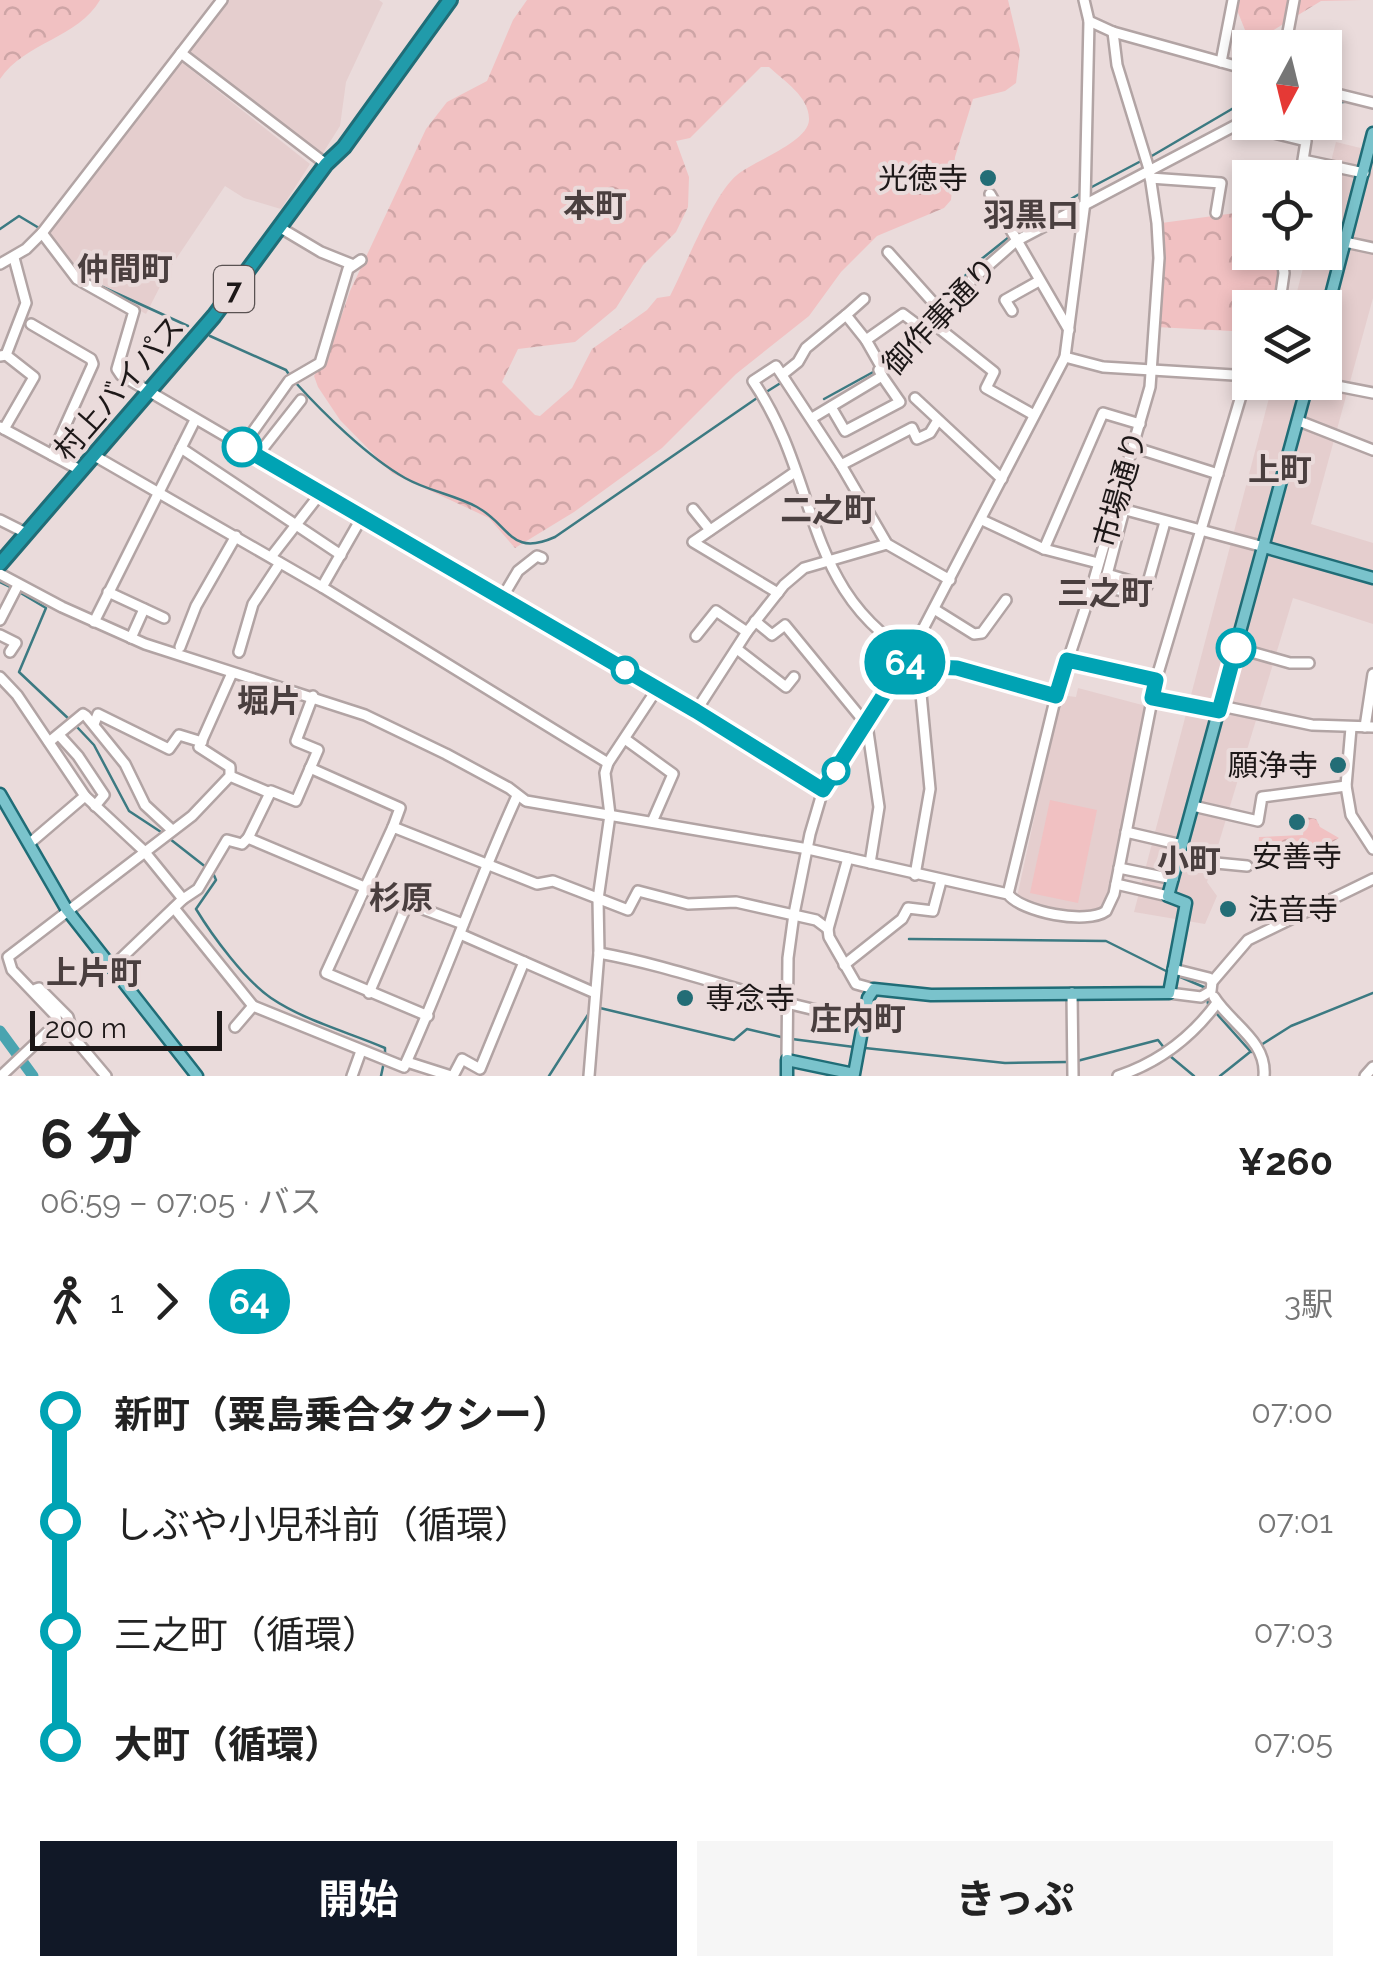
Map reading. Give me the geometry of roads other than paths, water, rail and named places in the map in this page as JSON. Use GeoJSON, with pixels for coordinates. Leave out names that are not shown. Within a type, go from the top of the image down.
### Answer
{"type":"FeatureCollection","features":[{"type":"Feature","properties":{"kind":"highway","name":"村上バイパス"},"geometry":{"type":"LineString","coordinates":[[0,564],[214,316],[326,164],[344,147],[450,0]]}},
{"type":"Feature","properties":{"kind":"main road"},"geometry":{"type":"LineString","coordinates":[[1332,290],[1373,134]]}},
{"type":"Feature","properties":{"kind":"main road"},"geometry":{"type":"LineString","coordinates":[[787,1076],[786,1060],[854,1075],[868,998],[874,989],[931,995],[1169,993],[1186,903],[1168,896],[1304,400]]}},
{"type":"Feature","properties":{"kind":"main road"},"geometry":{"type":"LineString","coordinates":[[1264,547],[1373,578]]}},
{"type":"Feature","properties":{"kind":"main road"},"geometry":{"type":"LineString","coordinates":[[0,794],[67,910],[197,1076]]}},
{"type":"Feature","properties":{"kind":"street"},"geometry":{"type":"LineString","coordinates":[[0,264],[14,258],[42,232],[222,0]]}},
{"type":"Feature","properties":{"kind":"street"},"geometry":{"type":"LineString","coordinates":[[786,1060],[786,1000],[794,914],[823,790],[911,652],[1066,357],[1084,202],[1089,21],[1084,0]]}},
{"type":"Feature","properties":{"kind":"street"},"geometry":{"type":"LineString","coordinates":[[1221,62],[1233,0]]}},
{"type":"Feature","properties":{"kind":"street"},"geometry":{"type":"LineString","coordinates":[[1288,30],[1294,0]]}},
{"type":"Feature","properties":{"kind":"street"},"geometry":{"type":"LineString","coordinates":[[1089,21],[1113,32],[1232,65]]}},
{"type":"Feature","properties":{"kind":"street","name":"市場通り"},"geometry":{"type":"LineString","coordinates":[[1008,894],[1056,696],[1119,509],[1151,371],[1159,258],[1149,173],[1117,66],[1113,32]]}},
{"type":"Feature","properties":{"kind":"street"},"geometry":{"type":"LineString","coordinates":[[181,53],[326,164]]}},
{"type":"Feature","properties":{"kind":"street"},"geometry":{"type":"LineString","coordinates":[[1342,95],[1373,103]]}},
{"type":"Feature","properties":{"kind":"street","name":"御作事通り"},"geometry":{"type":"LineString","coordinates":[[812,418],[882,372],[905,352],[939,309],[1016,242],[1084,202],[1149,173],[1238,124],[1306,141],[1303,160],[1364,173]]}},
{"type":"Feature","properties":{"kind":"street"},"geometry":{"type":"LineString","coordinates":[[1149,173],[1221,184],[1216,214]]}},
{"type":"Feature","properties":{"kind":"street"},"geometry":{"type":"LineString","coordinates":[[990,194],[1070,330]]}},
{"type":"Feature","properties":{"kind":"street"},"geometry":{"type":"LineString","coordinates":[[242,447],[288,381],[320,362],[356,262],[321,252],[280,227]]}},
{"type":"Feature","properties":{"kind":"street"},"geometry":{"type":"LineString","coordinates":[[42,232],[78,279],[134,311],[117,369],[121,375],[696,711],[823,790]]}},
{"type":"Feature","properties":{"kind":"street"},"geometry":{"type":"LineString","coordinates":[[1344,246],[1373,248]]}},
{"type":"Feature","properties":{"kind":"street"},"geometry":{"type":"LineString","coordinates":[[888,252],[939,309]]}},
{"type":"Feature","properties":{"kind":"street"},"geometry":{"type":"LineString","coordinates":[[14,258],[26,302],[3,356],[34,377],[2,428],[80,470]]}},
{"type":"Feature","properties":{"kind":"street"},"geometry":{"type":"LineString","coordinates":[[1012,311],[1005,300],[1039,281]]}},
{"type":"Feature","properties":{"kind":"street"},"geometry":{"type":"LineString","coordinates":[[783,374],[798,362],[806,348],[864,300]]}},
{"type":"Feature","properties":{"kind":"street"},"geometry":{"type":"LineString","coordinates":[[866,340],[903,314],[926,325],[994,372],[986,388],[1034,415]]}},
{"type":"Feature","properties":{"kind":"street"},"geometry":{"type":"LineString","coordinates":[[831,407],[845,431],[900,402],[866,340],[846,315]]}},
{"type":"Feature","properties":{"kind":"street"},"geometry":{"type":"LineString","coordinates":[[31,324],[91,359],[93,364],[52,455]]}},
{"type":"Feature","properties":{"kind":"street"},"geometry":{"type":"LineString","coordinates":[[1066,357],[1103,367],[1232,375]]}},
{"type":"Feature","properties":{"kind":"street"},"geometry":{"type":"LineString","coordinates":[[950,580],[887,544],[812,418],[776,366],[753,381],[774,413],[827,563],[870,625],[933,667],[957,668],[1056,696]]}},
{"type":"Feature","properties":{"kind":"street"},"geometry":{"type":"LineString","coordinates":[[1342,387],[1373,394]]}},
{"type":"Feature","properties":{"kind":"street"},"geometry":{"type":"LineString","coordinates":[[915,398],[1002,479]]}},
{"type":"Feature","properties":{"kind":"street"},"geometry":{"type":"LineString","coordinates":[[257,456],[301,400]]}},
{"type":"Feature","properties":{"kind":"street"},"geometry":{"type":"LineString","coordinates":[[0,574],[131,638],[313,696],[406,733],[508,788],[526,802],[808,849],[1008,894],[1022,907],[1088,919],[1106,912],[1116,884],[1156,680],[1241,400]]}},
{"type":"Feature","properties":{"kind":"street"},"geometry":{"type":"LineString","coordinates":[[1044,549],[1103,413],[1140,424]]}},
{"type":"Feature","properties":{"kind":"street"},"geometry":{"type":"LineString","coordinates":[[94,622],[195,420]]}},
{"type":"Feature","properties":{"kind":"street"},"geometry":{"type":"LineString","coordinates":[[841,465],[912,428],[918,440],[938,420]]}},
{"type":"Feature","properties":{"kind":"street"},"geometry":{"type":"LineString","coordinates":[[1299,421],[1373,450]]}},
{"type":"Feature","properties":{"kind":"street"},"geometry":{"type":"LineString","coordinates":[[1132,447],[1218,474]]}},
{"type":"Feature","properties":{"kind":"street"},"geometry":{"type":"LineString","coordinates":[[181,448],[341,556]]}},
{"type":"Feature","properties":{"kind":"street"},"geometry":{"type":"LineString","coordinates":[[93,455],[236,536],[608,762]]}},
{"type":"Feature","properties":{"kind":"street"},"geometry":{"type":"LineString","coordinates":[[778,593],[693,542],[796,472]]}},
{"type":"Feature","properties":{"kind":"street"},"geometry":{"type":"LineString","coordinates":[[240,652],[254,604],[294,524],[320,494]]}},
{"type":"Feature","properties":{"kind":"street"},"geometry":{"type":"LineString","coordinates":[[693,509],[710,530]]}},
{"type":"Feature","properties":{"kind":"street"},"geometry":{"type":"LineString","coordinates":[[1165,522],[1147,586],[1107,574],[1119,509],[1264,547]]}},
{"type":"Feature","properties":{"kind":"street"},"geometry":{"type":"LineString","coordinates":[[322,588],[362,518]]}},
{"type":"Feature","properties":{"kind":"street"},"geometry":{"type":"LineString","coordinates":[[0,520],[26,533]]}},
{"type":"Feature","properties":{"kind":"street"},"geometry":{"type":"LineString","coordinates":[[982,520],[1044,549],[1098,563]]}},
{"type":"Feature","properties":{"kind":"street"},"geometry":{"type":"LineString","coordinates":[[180,646],[196,606],[236,536]]}},
{"type":"Feature","properties":{"kind":"street"},"geometry":{"type":"LineString","coordinates":[[696,711],[755,621],[804,568],[887,544]]}},
{"type":"Feature","properties":{"kind":"street"},"geometry":{"type":"LineString","coordinates":[[502,598],[518,571],[537,556],[542,558]]}},
{"type":"Feature","properties":{"kind":"street"},"geometry":{"type":"LineString","coordinates":[[0,620],[18,585]]}},
{"type":"Feature","properties":{"kind":"street"},"geometry":{"type":"LineString","coordinates":[[108,592],[164,618]]}},
{"type":"Feature","properties":{"kind":"street"},"geometry":{"type":"LineString","coordinates":[[934,609],[974,634],[982,633],[1006,600]]}},
{"type":"Feature","properties":{"kind":"street"},"geometry":{"type":"LineString","coordinates":[[131,638],[144,608]]}},
{"type":"Feature","properties":{"kind":"street"},"geometry":{"type":"LineString","coordinates":[[696,636],[716,611],[747,632]]}},
{"type":"Feature","properties":{"kind":"street"},"geometry":{"type":"LineString","coordinates":[[755,621],[772,635],[785,625],[866,725],[879,807],[870,863]]}},
{"type":"Feature","properties":{"kind":"street"},"geometry":{"type":"LineString","coordinates":[[0,636],[16,643],[10,652]]}},
{"type":"Feature","properties":{"kind":"street"},"geometry":{"type":"LineString","coordinates":[[737,648],[786,687],[794,677]]}},
{"type":"Feature","properties":{"kind":"street"},"geometry":{"type":"LineString","coordinates":[[1236,648],[1290,663],[1309,663]]}},
{"type":"Feature","properties":{"kind":"street"},"geometry":{"type":"LineString","coordinates":[[1067,660],[1156,680]]}},
{"type":"Feature","properties":{"kind":"street"},"geometry":{"type":"LineString","coordinates":[[915,875],[930,790],[922,694],[933,667]]}},
{"type":"Feature","properties":{"kind":"street"},"geometry":{"type":"LineString","coordinates":[[1,1076],[56,1023],[56,1016],[12,970],[8,957],[192,816],[230,776],[230,767],[199,747],[232,672]]}},
{"type":"Feature","properties":{"kind":"street"},"geometry":{"type":"LineString","coordinates":[[1152,698],[1278,720],[1369,727],[1373,674]]}},
{"type":"Feature","properties":{"kind":"street"},"geometry":{"type":"LineString","coordinates":[[0,677],[17,695],[84,796],[144,851],[183,899]]}},
{"type":"Feature","properties":{"kind":"street"},"geometry":{"type":"LineString","coordinates":[[589,1076],[599,952],[598,899],[610,815],[605,773],[608,762],[658,689]]}},
{"type":"Feature","properties":{"kind":"street"},"geometry":{"type":"LineString","coordinates":[[230,776],[296,801],[318,750],[296,741],[313,696]]}},
{"type":"Feature","properties":{"kind":"street"},"geometry":{"type":"LineString","coordinates":[[48,742],[83,714],[125,764],[145,805],[172,830]]}},
{"type":"Feature","properties":{"kind":"street"},"geometry":{"type":"LineString","coordinates":[[94,724],[98,714],[169,749],[178,735],[202,742]]}},
{"type":"Feature","properties":{"kind":"street"},"geometry":{"type":"LineString","coordinates":[[1351,728],[1346,786],[1351,815],[1373,849]]}},
{"type":"Feature","properties":{"kind":"street"},"geometry":{"type":"LineString","coordinates":[[59,735],[104,795],[95,806]]}},
{"type":"Feature","properties":{"kind":"street"},"geometry":{"type":"LineString","coordinates":[[624,739],[672,774],[652,822]]}},
{"type":"Feature","properties":{"kind":"street"},"geometry":{"type":"LineString","coordinates":[[310,768],[400,808],[326,973],[428,1016]]}},
{"type":"Feature","properties":{"kind":"street"},"geometry":{"type":"LineString","coordinates":[[1194,806],[1258,821],[1262,797],[1346,786]]}},
{"type":"Feature","properties":{"kind":"street"},"geometry":{"type":"LineString","coordinates":[[112,967],[198,889],[227,840],[242,844],[248,838],[270,793]]}},
{"type":"Feature","properties":{"kind":"street"},"geometry":{"type":"LineString","coordinates":[[30,843],[84,796]]}},
{"type":"Feature","properties":{"kind":"street"},"geometry":{"type":"LineString","coordinates":[[174,908],[253,1006],[404,1068],[516,796]]}},
{"type":"Feature","properties":{"kind":"street"},"geometry":{"type":"LineString","coordinates":[[393,826],[537,884],[552,881],[628,910],[638,891],[688,904],[736,902],[816,920],[828,929],[856,984],[874,989]]}},
{"type":"Feature","properties":{"kind":"street"},"geometry":{"type":"LineString","coordinates":[[1126,832],[1246,866]]}},
{"type":"Feature","properties":{"kind":"street"},"geometry":{"type":"LineString","coordinates":[[248,838],[408,902],[524,962],[595,993]]}},
{"type":"Feature","properties":{"kind":"street"},"geometry":{"type":"LineString","coordinates":[[828,929],[848,858]]}},
{"type":"Feature","properties":{"kind":"street"},"geometry":{"type":"LineString","coordinates":[[1119,868],[1172,879]]}},
{"type":"Feature","properties":{"kind":"street"},"geometry":{"type":"LineString","coordinates":[[1169,993],[1201,996],[1248,940],[1373,879]]}},
{"type":"Feature","properties":{"kind":"street"},"geometry":{"type":"LineString","coordinates":[[844,965],[902,919],[908,908],[934,911],[941,881]]}},
{"type":"Feature","properties":{"kind":"street"},"geometry":{"type":"LineString","coordinates":[[1116,884],[1168,896]]}},
{"type":"Feature","properties":{"kind":"street"},"geometry":{"type":"LineString","coordinates":[[368,993],[408,902]]}},
{"type":"Feature","properties":{"kind":"street"},"geometry":{"type":"LineString","coordinates":[[599,952],[646,961],[826,1014],[865,1020]]}},
{"type":"Feature","properties":{"kind":"street"},"geometry":{"type":"LineString","coordinates":[[407,1062],[452,1076],[462,1059],[480,1069],[524,962]]}},
{"type":"Feature","properties":{"kind":"street"},"geometry":{"type":"LineString","coordinates":[[1173,969],[1208,978],[1217,1002],[1261,1050],[1264,1076]]}},
{"type":"Feature","properties":{"kind":"street"},"geometry":{"type":"LineString","coordinates":[[33,990],[39,988],[68,1016],[74,1038],[106,1076]]}},
{"type":"Feature","properties":{"kind":"street"},"geometry":{"type":"LineString","coordinates":[[1072,993],[1074,1076]]}},
{"type":"Feature","properties":{"kind":"street"},"geometry":{"type":"LineString","coordinates":[[1118,1076],[1156,1061],[1184,1041],[1217,1002]]}},
{"type":"Feature","properties":{"kind":"street"},"geometry":{"type":"LineString","coordinates":[[235,1027],[253,1006]]}},
{"type":"Feature","properties":{"kind":"street"},"geometry":{"type":"LineString","coordinates":[[352,1076],[361,1051]]}},
{"type":"Feature","properties":{"kind":"street"},"geometry":{"type":"LineString","coordinates":[[1365,1076],[1373,1067]]}},
{"type":"Feature","properties":{"kind":"waterway"},"geometry":{"type":"LineString","coordinates":[[1342,102],[1352,101]]}},
{"type":"Feature","properties":{"kind":"waterway"},"geometry":{"type":"LineString","coordinates":[[1150,157],[1232,109]]}},
{"type":"Feature","properties":{"kind":"waterway"},"geometry":{"type":"LineString","coordinates":[[1088,189],[1143,160]]}},
{"type":"Feature","properties":{"kind":"waterway"},"geometry":{"type":"LineString","coordinates":[[1015,232],[1081,193]]}},
{"type":"Feature","properties":{"kind":"waterway"},"geometry":{"type":"LineString","coordinates":[[0,229],[19,216],[39,228]]}},
{"type":"Feature","properties":{"kind":"waterway"},"geometry":{"type":"LineString","coordinates":[[939,303],[979,261],[1009,237]]}},
{"type":"Feature","properties":{"kind":"waterway"},"geometry":{"type":"LineString","coordinates":[[70,264],[94,283],[188,326]]}},
{"type":"Feature","properties":{"kind":"waterway"},"geometry":{"type":"LineString","coordinates":[[921,321],[933,309]]}},
{"type":"Feature","properties":{"kind":"waterway"},"geometry":{"type":"LineString","coordinates":[[883,361],[916,327]]}},
{"type":"Feature","properties":{"kind":"waterway"},"geometry":{"type":"LineString","coordinates":[[210,336],[286,370],[290,376]]}},
{"type":"Feature","properties":{"kind":"waterway"},"geometry":{"type":"LineString","coordinates":[[824,399],[875,371]]}},
{"type":"Feature","properties":{"kind":"waterway"},"geometry":{"type":"LineString","coordinates":[[295,382],[376,459],[414,482],[477,507],[512,537],[529,543],[555,537],[757,398]]}},
{"type":"Feature","properties":{"kind":"waterway"},"geometry":{"type":"LineString","coordinates":[[763,394],[779,384]]}},
{"type":"Feature","properties":{"kind":"waterway"},"geometry":{"type":"LineString","coordinates":[[0,582],[12,588]]}},
{"type":"Feature","properties":{"kind":"waterway"},"geometry":{"type":"LineString","coordinates":[[19,592],[46,608],[19,672],[71,721]]}},
{"type":"Feature","properties":{"kind":"waterway"},"geometry":{"type":"LineString","coordinates":[[77,727],[94,745],[129,811],[164,834]]}},
{"type":"Feature","properties":{"kind":"waterway"},"geometry":{"type":"LineString","coordinates":[[170,839],[207,868]]}},
{"type":"Feature","properties":{"kind":"waterway"},"geometry":{"type":"LineString","coordinates":[[213,873],[216,880],[196,909],[220,945],[251,980],[284,1006],[385,1048],[385,1054]]}},
{"type":"Feature","properties":{"kind":"waterway"},"geometry":{"type":"LineString","coordinates":[[909,939],[1106,941],[1170,973]]}},
{"type":"Feature","properties":{"kind":"waterway"},"geometry":{"type":"LineString","coordinates":[[1178,976],[1206,988]]}},
{"type":"Feature","properties":{"kind":"waterway"},"geometry":{"type":"LineString","coordinates":[[1261,1045],[1291,1026],[1373,993]]}},
{"type":"Feature","properties":{"kind":"waterway"},"geometry":{"type":"LineString","coordinates":[[1207,996],[1208,1004],[1251,1052]]}},
{"type":"Feature","properties":{"kind":"waterway"},"geometry":{"type":"LineString","coordinates":[[600,1008],[734,1040],[747,1029],[781,1037]]}},
{"type":"Feature","properties":{"kind":"waterway"},"geometry":{"type":"LineString","coordinates":[[549,1076],[591,1010]]}},
{"type":"Feature","properties":{"kind":"waterway"},"geometry":{"type":"LineString","coordinates":[[0,1031],[33,1076]]}},
{"type":"Feature","properties":{"kind":"waterway"},"geometry":{"type":"LineString","coordinates":[[792,1039],[854,1047]]}},
{"type":"Feature","properties":{"kind":"waterway"},"geometry":{"type":"LineString","coordinates":[[1077,1061],[1158,1040],[1165,1049]]}},
{"type":"Feature","properties":{"kind":"waterway"},"geometry":{"type":"LineString","coordinates":[[865,1048],[1005,1063],[1067,1062]]}},
{"type":"Feature","properties":{"kind":"waterway"},"geometry":{"type":"LineString","coordinates":[[1220,1076],[1250,1052]]}},
{"type":"Feature","properties":{"kind":"waterway"},"geometry":{"type":"LineString","coordinates":[[1170,1056],[1194,1076]]}},
{"type":"Feature","properties":{"kind":"waterway"},"geometry":{"type":"LineString","coordinates":[[381,1076],[384,1062]]}},
{"type":"Feature","properties":{"kind":"place","name":"光徳寺"},"geometry":{"type":"Point","coordinates":[988,178]}},
{"type":"Feature","properties":{"kind":"place","name":"願浄寺"},"geometry":{"type":"Point","coordinates":[1338,765]}},
{"type":"Feature","properties":{"kind":"place","name":"安善寺"},"geometry":{"type":"Point","coordinates":[1297,822]}},
{"type":"Feature","properties":{"kind":"place","name":"法音寺"},"geometry":{"type":"Point","coordinates":[1228,909]}},
{"type":"Feature","properties":{"kind":"place","name":"専念寺"},"geometry":{"type":"Point","coordinates":[685,998]}},
{"type":"Feature","properties":{"kind":"district","name":"本町"},"geometry":{"type":"Point","coordinates":[595,205]}},
{"type":"Feature","properties":{"kind":"district","name":"羽黒口"},"geometry":{"type":"Point","coordinates":[1031,214]}},
{"type":"Feature","properties":{"kind":"district","name":"仲間町"},"geometry":{"type":"Point","coordinates":[125,268]}},
{"type":"Feature","properties":{"kind":"district","name":"上町"},"geometry":{"type":"Point","coordinates":[1280,469]}},
{"type":"Feature","properties":{"kind":"district","name":"二之町"},"geometry":{"type":"Point","coordinates":[828,509]}},
{"type":"Feature","properties":{"kind":"district","name":"三之町"},"geometry":{"type":"Point","coordinates":[1105,592]}},
{"type":"Feature","properties":{"kind":"district","name":"堀片"},"geometry":{"type":"Point","coordinates":[269,700]}},
{"type":"Feature","properties":{"kind":"district","name":"小町"},"geometry":{"type":"Point","coordinates":[1189,860]}},
{"type":"Feature","properties":{"kind":"district","name":"杉原"},"geometry":{"type":"Point","coordinates":[401,897]}},
{"type":"Feature","properties":{"kind":"district","name":"上片町"},"geometry":{"type":"Point","coordinates":[94,972]}},
{"type":"Feature","properties":{"kind":"district","name":"庄内町"},"geometry":{"type":"Point","coordinates":[858,1018]}}]}
